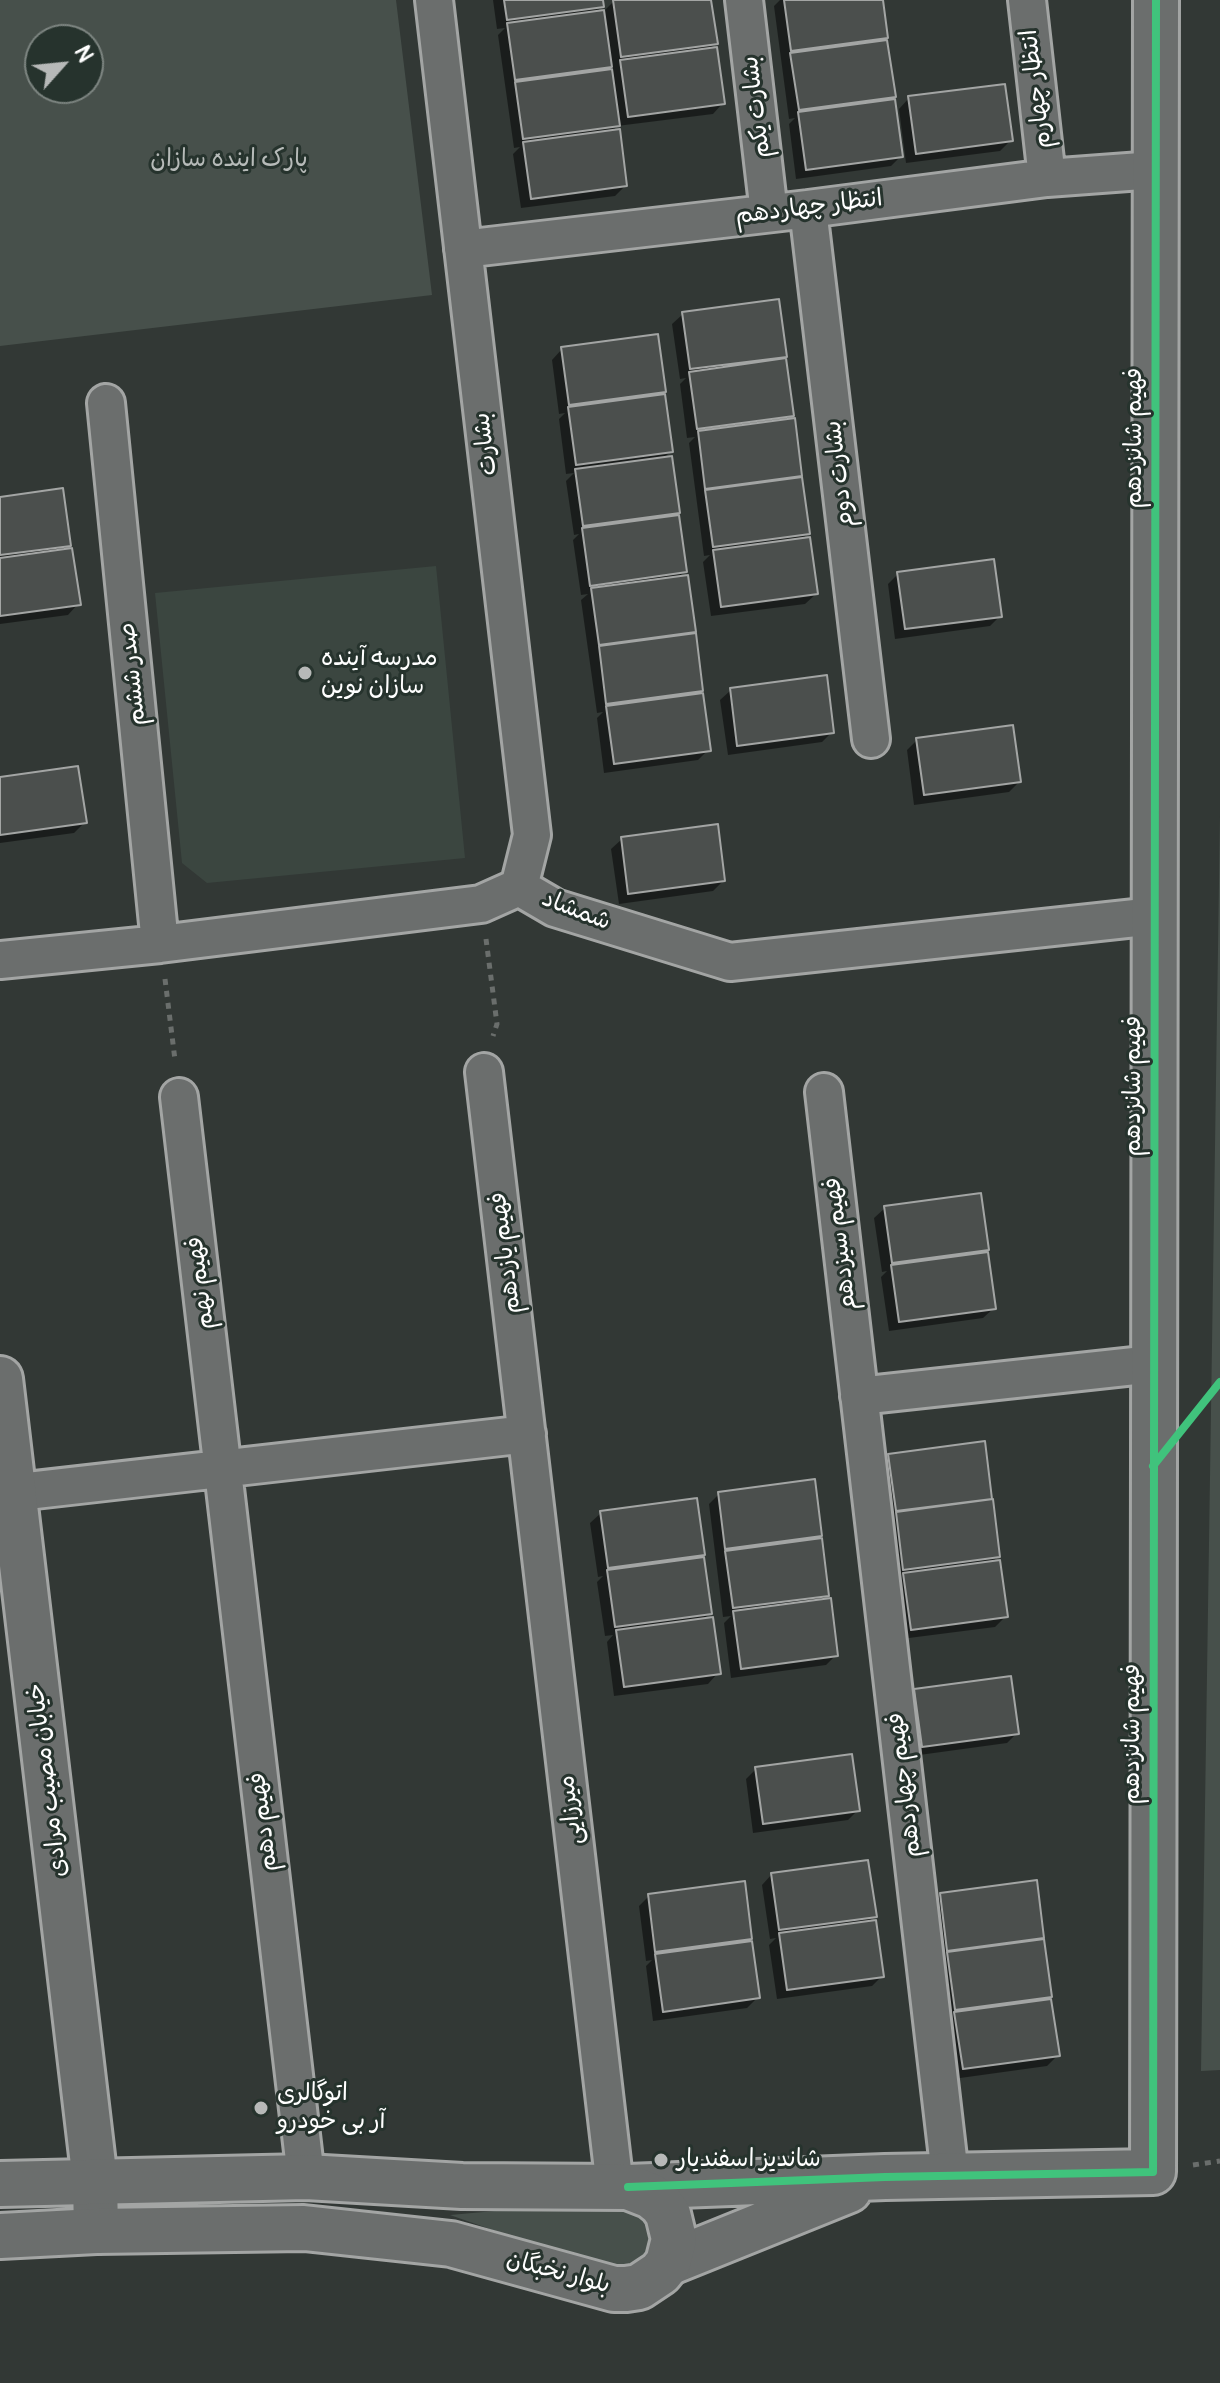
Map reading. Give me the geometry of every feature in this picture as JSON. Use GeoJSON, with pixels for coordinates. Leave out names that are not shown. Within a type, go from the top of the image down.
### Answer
{"type":"FeatureCollection","features":[{"type":"Feature","properties":{"kind":"street","name":"بشارت"},"geometry":{"type":"LineString","coordinates":[[434,0],[532,835],[519,887]]}},
{"type":"Feature","properties":{"kind":"street","name":"بشارت یکم"},"geometry":{"type":"LineString","coordinates":[[744,0],[769,213]]}},
{"type":"Feature","properties":{"kind":"street","name":"انتظار چهارم"},"geometry":{"type":"LineString","coordinates":[[1027,0],[1047,178]]}},
{"type":"Feature","properties":{"kind":"street","name":"فهیم شانزدهم"},"geometry":{"type":"LineString","coordinates":[[950,2175],[1153,2172],[1156,0]]}},
{"type":"Feature","properties":{"kind":"street","name":"انتظار چهاردهم"},"geometry":{"type":"LineString","coordinates":[[463,249],[1047,178],[1155,170]]}},
{"type":"Feature","properties":{"kind":"street","name":"بشارت دوم"},"geometry":{"type":"LineString","coordinates":[[808,209],[871,739]]}},
{"type":"Feature","properties":{"kind":"street","name":"صدر ششم"},"geometry":{"type":"LineString","coordinates":[[106,403],[160,944]]}},
{"type":"Feature","properties":{"kind":"street","name":"شمشاد"},"geometry":{"type":"LineString","coordinates":[[0,960],[160,944],[481,904],[519,887],[555,908],[730,962],[1154,916]]}},
{"type":"Feature","properties":{"kind":"street","name":"فهیم یازدهم"},"geometry":{"type":"LineString","coordinates":[[484,1072],[527,1434]]}},
{"type":"Feature","properties":{"kind":"street","name":"فهیم سیزدهم"},"geometry":{"type":"LineString","coordinates":[[824,1092],[859,1396]]}},
{"type":"Feature","properties":{"kind":"street","name":"فهیم نهم"},"geometry":{"type":"LineString","coordinates":[[179,1097],[223,1468]]}},
{"type":"Feature","properties":{"kind":"street"},"geometry":{"type":"LineString","coordinates":[[859,1396],[1153,1364]]}},
{"type":"Feature","properties":{"kind":"street","name":"خیابان مصیب مرادی"},"geometry":{"type":"LineString","coordinates":[[0,1379],[7,1493],[95,2181],[96,2231]]}},
{"type":"Feature","properties":{"kind":"street","name":"فهیم چهاردهم"},"geometry":{"type":"LineString","coordinates":[[859,1396],[950,2175]]}},
{"type":"Feature","properties":{"kind":"street"},"geometry":{"type":"LineString","coordinates":[[7,1493],[527,1434]]}},
{"type":"Feature","properties":{"kind":"street","name":"میرزایی"},"geometry":{"type":"LineString","coordinates":[[527,1434],[622,2187]]}},
{"type":"Feature","properties":{"kind":"street","name":"فهیم دهم"},"geometry":{"type":"LineString","coordinates":[[223,1468],[306,2177]]}},
{"type":"Feature","properties":{"kind":"street"},"geometry":{"type":"LineString","coordinates":[[0,2184],[306,2177],[462,2186],[622,2187],[950,2175]]}},
{"type":"Feature","properties":{"kind":"street","name":"بلوار نخبگان"},"geometry":{"type":"LineString","coordinates":[[0,2236],[96,2231],[304,2228],[451,2244],[614,2289],[639,2287],[660,2273],[668,2263],[885,2177]]}},
{"type":"Feature","properties":{"kind":"street"},"geometry":{"type":"LineString","coordinates":[[622,2187],[651,2196],[668,2214],[674,2239],[668,2263]]}},
{"type":"Feature","properties":{"kind":"path"},"geometry":{"type":"LineString","coordinates":[[481,904],[497,1024],[484,1072]]}},
{"type":"Feature","properties":{"kind":"path"},"geometry":{"type":"LineString","coordinates":[[160,944],[179,1097]]}},
{"type":"Feature","properties":{"kind":"shaded area","name":"مدرسه آینده سازان نوین"},"geometry":{"type":"Polygon","coordinates":[[[436,566],[465,858],[207,883],[182,863],[155,593],[436,566]]]}},
{"type":"Feature","properties":{"kind":"green space","name":"پارک اینده سازان"},"geometry":{"type":"Polygon","coordinates":[[[0,0],[396,0],[432,295],[0,346],[0,0]]]}},
{"type":"Feature","properties":{"kind":"green space"},"geometry":{"type":"Polygon","coordinates":[[[1220,816],[1220,2070],[1201,2071],[1220,816]]]}},
{"type":"Feature","properties":{"kind":"green space"},"geometry":{"type":"Polygon","coordinates":[[[595,2202],[620,2203],[648,2220],[655,2236],[652,2253],[642,2264],[613,2272],[450,2215],[595,2202]]]}},
{"type":"Feature","properties":{"kind":"building"},"geometry":{"type":"Polygon","coordinates":[[[504,0],[603,0],[604,7],[507,20],[504,0]]]}},
{"type":"Feature","properties":{"kind":"building"},"geometry":{"type":"Polygon","coordinates":[[[613,0],[711,0],[718,44],[621,57],[613,0]]]}},
{"type":"Feature","properties":{"kind":"building"},"geometry":{"type":"Polygon","coordinates":[[[784,0],[883,0],[888,38],[791,51],[784,0]]]}},
{"type":"Feature","properties":{"kind":"building"},"geometry":{"type":"Polygon","coordinates":[[[604,10],[612,67],[515,80],[507,23],[604,10]]]}},
{"type":"Feature","properties":{"kind":"building"},"geometry":{"type":"Polygon","coordinates":[[[887,40],[896,97],[799,110],[790,53],[887,40]]]}},
{"type":"Feature","properties":{"kind":"building"},"geometry":{"type":"Polygon","coordinates":[[[717,47],[725,104],[628,117],[620,60],[717,47]]]}},
{"type":"Feature","properties":{"kind":"building"},"geometry":{"type":"Polygon","coordinates":[[[612,69],[620,126],[523,139],[515,82],[612,69]]]}},
{"type":"Feature","properties":{"kind":"building"},"geometry":{"type":"Polygon","coordinates":[[[1005,84],[1013,141],[916,154],[908,96],[1005,84]]]}},
{"type":"Feature","properties":{"kind":"building"},"geometry":{"type":"Polygon","coordinates":[[[895,99],[903,157],[806,170],[798,112],[895,99]]]}},
{"type":"Feature","properties":{"kind":"building"},"geometry":{"type":"Polygon","coordinates":[[[620,129],[627,186],[531,199],[523,142],[620,129]]]}},
{"type":"Feature","properties":{"kind":"building"},"geometry":{"type":"Polygon","coordinates":[[[779,299],[787,357],[690,369],[682,312],[779,299]]]}},
{"type":"Feature","properties":{"kind":"building"},"geometry":{"type":"Polygon","coordinates":[[[658,334],[666,392],[569,405],[561,347],[658,334]]]}},
{"type":"Feature","properties":{"kind":"building"},"geometry":{"type":"Polygon","coordinates":[[[786,358],[794,416],[697,429],[689,372],[786,358]]]}},
{"type":"Feature","properties":{"kind":"building"},"geometry":{"type":"Polygon","coordinates":[[[665,394],[673,452],[576,465],[568,407],[665,394]]]}},
{"type":"Feature","properties":{"kind":"building"},"geometry":{"type":"Polygon","coordinates":[[[795,418],[802,476],[705,489],[698,431],[795,418]]]}},
{"type":"Feature","properties":{"kind":"building"},"geometry":{"type":"Polygon","coordinates":[[[672,456],[680,513],[583,526],[575,469],[672,456]]]}},
{"type":"Feature","properties":{"kind":"building"},"geometry":{"type":"Polygon","coordinates":[[[802,477],[810,534],[713,547],[705,490],[802,477]]]}},
{"type":"Feature","properties":{"kind":"building"},"geometry":{"type":"Polygon","coordinates":[[[63,488],[71,546],[0,555],[0,497],[63,488]]]}},
{"type":"Feature","properties":{"kind":"building"},"geometry":{"type":"Polygon","coordinates":[[[679,515],[687,572],[590,586],[582,528],[679,515]]]}},
{"type":"Feature","properties":{"kind":"building"},"geometry":{"type":"Polygon","coordinates":[[[810,537],[818,594],[721,607],[713,550],[810,537]]]}},
{"type":"Feature","properties":{"kind":"building"},"geometry":{"type":"Polygon","coordinates":[[[72,548],[81,605],[0,616],[0,558],[72,548]]]}},
{"type":"Feature","properties":{"kind":"building"},"geometry":{"type":"Polygon","coordinates":[[[994,559],[1002,617],[905,629],[897,572],[994,559]]]}},
{"type":"Feature","properties":{"kind":"building"},"geometry":{"type":"Polygon","coordinates":[[[688,575],[696,632],[599,645],[591,588],[688,575]]]}},
{"type":"Feature","properties":{"kind":"building"},"geometry":{"type":"Polygon","coordinates":[[[696,633],[703,691],[606,704],[599,646],[696,633]]]}},
{"type":"Feature","properties":{"kind":"building"},"geometry":{"type":"Polygon","coordinates":[[[827,675],[834,733],[737,746],[730,688],[827,675]]]}},
{"type":"Feature","properties":{"kind":"building"},"geometry":{"type":"Polygon","coordinates":[[[703,693],[711,751],[614,764],[606,706],[703,693]]]}},
{"type":"Feature","properties":{"kind":"building"},"geometry":{"type":"Polygon","coordinates":[[[1013,725],[1021,782],[924,795],[916,738],[1013,725]]]}},
{"type":"Feature","properties":{"kind":"building"},"geometry":{"type":"Polygon","coordinates":[[[78,766],[87,823],[0,835],[0,777],[78,766]]]}},
{"type":"Feature","properties":{"kind":"building"},"geometry":{"type":"Polygon","coordinates":[[[718,824],[725,881],[628,894],[621,837],[718,824]]]}},
{"type":"Feature","properties":{"kind":"building"},"geometry":{"type":"Polygon","coordinates":[[[981,1193],[989,1250],[892,1263],[884,1206],[981,1193]]]}},
{"type":"Feature","properties":{"kind":"building"},"geometry":{"type":"Polygon","coordinates":[[[988,1252],[996,1309],[899,1322],[891,1265],[988,1252]]]}},
{"type":"Feature","properties":{"kind":"building"},"geometry":{"type":"Polygon","coordinates":[[[985,1441],[992,1499],[896,1511],[888,1454],[985,1441]]]}},
{"type":"Feature","properties":{"kind":"building"},"geometry":{"type":"Polygon","coordinates":[[[815,1479],[822,1536],[725,1549],[718,1492],[815,1479]]]}},
{"type":"Feature","properties":{"kind":"building"},"geometry":{"type":"Polygon","coordinates":[[[697,1498],[705,1555],[608,1568],[600,1511],[697,1498]]]}},
{"type":"Feature","properties":{"kind":"building"},"geometry":{"type":"Polygon","coordinates":[[[993,1499],[1000,1557],[903,1570],[896,1512],[993,1499]]]}},
{"type":"Feature","properties":{"kind":"building"},"geometry":{"type":"Polygon","coordinates":[[[822,1538],[829,1596],[733,1608],[725,1551],[822,1538]]]}},
{"type":"Feature","properties":{"kind":"building"},"geometry":{"type":"Polygon","coordinates":[[[704,1557],[712,1614],[615,1627],[607,1570],[704,1557]]]}},
{"type":"Feature","properties":{"kind":"building"},"geometry":{"type":"Polygon","coordinates":[[[1000,1560],[1008,1617],[911,1630],[903,1573],[1000,1560]]]}},
{"type":"Feature","properties":{"kind":"building"},"geometry":{"type":"Polygon","coordinates":[[[831,1598],[838,1656],[741,1669],[733,1611],[831,1598]]]}},
{"type":"Feature","properties":{"kind":"building"},"geometry":{"type":"Polygon","coordinates":[[[713,1617],[721,1674],[624,1687],[616,1630],[713,1617]]]}},
{"type":"Feature","properties":{"kind":"building"},"geometry":{"type":"Polygon","coordinates":[[[1011,1676],[1019,1734],[922,1747],[914,1689],[1011,1676]]]}},
{"type":"Feature","properties":{"kind":"building"},"geometry":{"type":"Polygon","coordinates":[[[852,1754],[860,1811],[763,1824],[755,1767],[852,1754]]]}},
{"type":"Feature","properties":{"kind":"building"},"geometry":{"type":"Polygon","coordinates":[[[868,1860],[877,1917],[779,1930],[771,1873],[868,1860]]]}},
{"type":"Feature","properties":{"kind":"building"},"geometry":{"type":"Polygon","coordinates":[[[1037,1880],[1044,1938],[947,1951],[940,1893],[1037,1880]]]}},
{"type":"Feature","properties":{"kind":"building"},"geometry":{"type":"Polygon","coordinates":[[[745,1881],[752,1939],[655,1952],[648,1894],[745,1881]]]}},
{"type":"Feature","properties":{"kind":"building"},"geometry":{"type":"Polygon","coordinates":[[[876,1920],[884,1977],[787,1990],[779,1933],[876,1920]]]}},
{"type":"Feature","properties":{"kind":"building"},"geometry":{"type":"Polygon","coordinates":[[[1044,1939],[1052,1997],[955,2010],[947,1952],[1044,1939]]]}},
{"type":"Feature","properties":{"kind":"building"},"geometry":{"type":"Polygon","coordinates":[[[752,1941],[760,1998],[663,2012],[655,1954],[752,1941]]]}},
{"type":"Feature","properties":{"kind":"building"},"geometry":{"type":"Polygon","coordinates":[[[1051,1999],[1060,2056],[963,2069],[954,2012],[1051,1999]]]}},
{"type":"Feature","properties":{"kind":"cycle path"},"geometry":{"type":"LineString","coordinates":[[628,2187],[885,2177],[1153,2172],[1156,0]]}},
{"type":"Feature","properties":{"kind":"cycle path"},"geometry":{"type":"LineString","coordinates":[[1153,1466],[1220,1382]]}},
{"type":"Feature","properties":{"kind":"place","name":"مدرسه آینده سازان نوین"},"geometry":{"type":"Point","coordinates":[305,673]}},
{"type":"Feature","properties":{"kind":"place","name":"اتوگالری آر بی خودرو"},"geometry":{"type":"Point","coordinates":[261,2108]}},
{"type":"Feature","properties":{"kind":"place","name":"شاندیز اسفندیار"},"geometry":{"type":"Point","coordinates":[661,2160]}}]}
